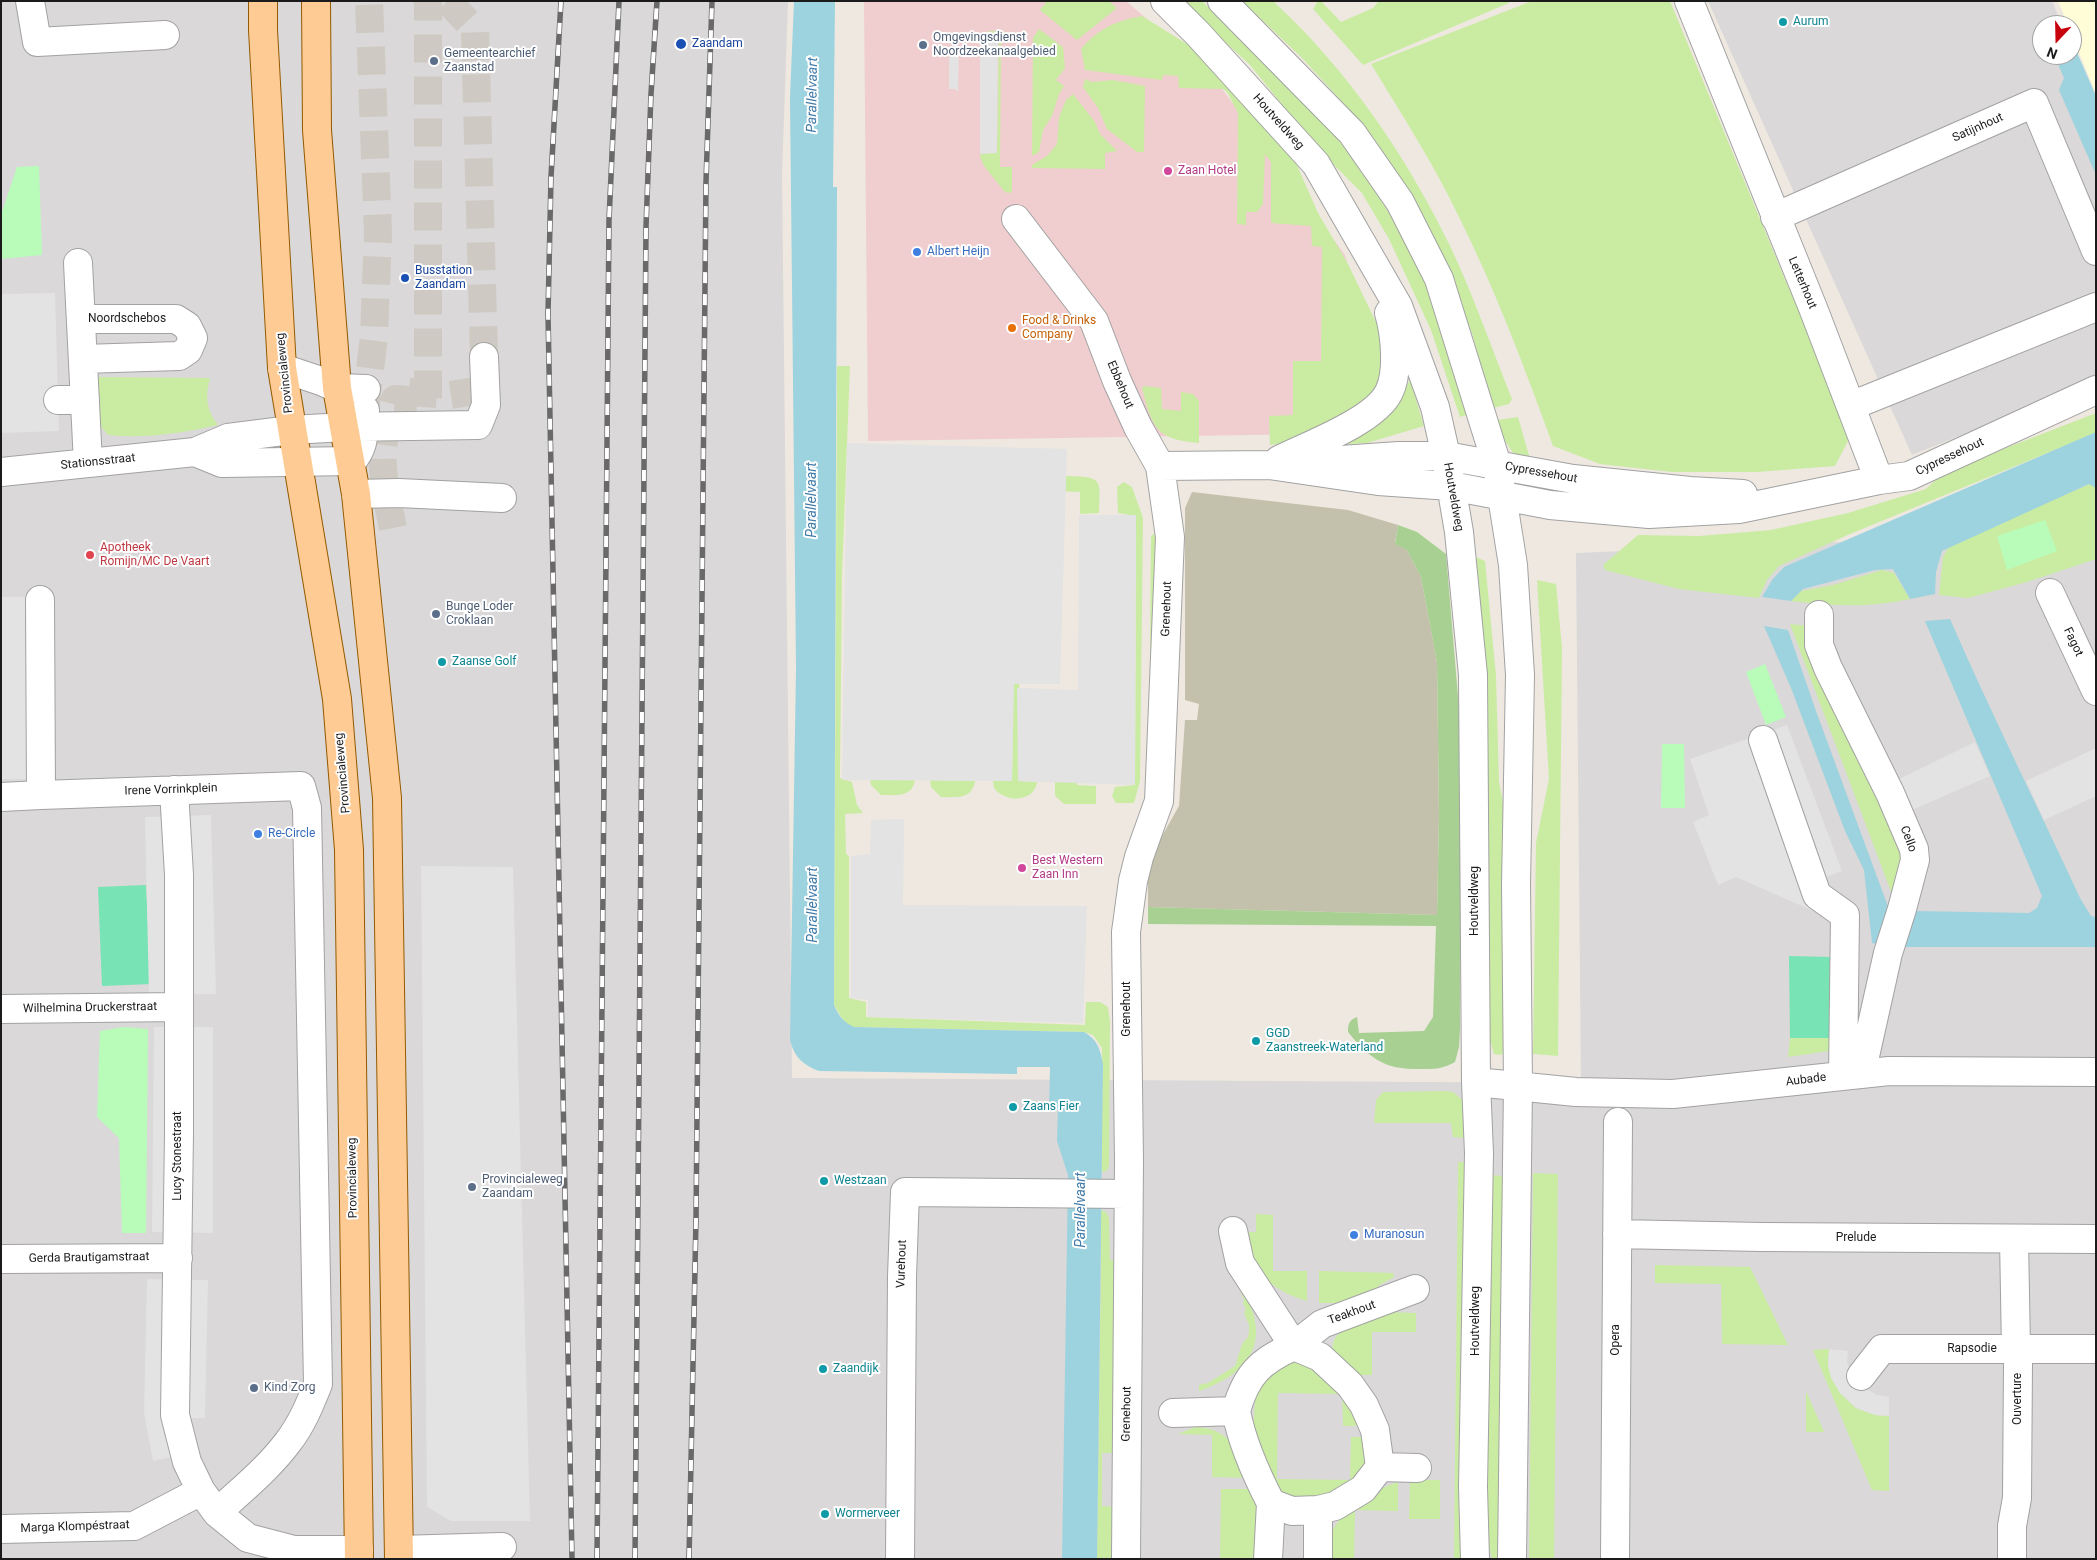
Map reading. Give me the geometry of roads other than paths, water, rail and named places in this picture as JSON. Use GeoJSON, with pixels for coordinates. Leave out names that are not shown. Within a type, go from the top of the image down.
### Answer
{"type":"FeatureCollection","features":[{"type":"Feature","properties":{"kind":"main road","name":"Provincialeweg"},"geometry":{"type":"LineString","coordinates":[[263,1],[282,368],[337,699],[349,850],[359,1554]]}},
{"type":"Feature","properties":{"kind":"main road"},"geometry":{"type":"LineString","coordinates":[[316,1],[317,130],[337,388],[360,413],[352,461],[387,798],[395,1202],[399,1554],[359,1554]]}},
{"type":"Feature","properties":{"kind":"street"},"geometry":{"type":"LineString","coordinates":[[30,1],[37,42],[165,35]]}},
{"type":"Feature","properties":{"kind":"street","name":"Houtveldweg"},"geometry":{"type":"LineString","coordinates":[[1164,1],[1198,34],[1316,164],[1398,306],[1436,407],[1446,456],[1459,532],[1473,675],[1476,1082],[1479,1152],[1473,1487],[1475,1559]]}},
{"type":"Feature","properties":{"kind":"street"},"geometry":{"type":"LineString","coordinates":[[1222,1],[1352,133],[1400,202],[1439,279],[1496,465],[1502,497],[1513,566],[1520,675],[1516,884],[1518,1085],[1512,1559]]}},
{"type":"Feature","properties":{"kind":"street","name":"Letterhout"},"geometry":{"type":"LineString","coordinates":[[1689,1],[1813,308],[1879,480]]}},
{"type":"Feature","properties":{"kind":"street","name":"Satijnhout"},"geometry":{"type":"LineString","coordinates":[[1775,217],[2034,103],[2096,251]]}},
{"type":"Feature","properties":{"kind":"street","name":"Ebbehout"},"geometry":{"type":"LineString","coordinates":[[1016,219],[1094,321],[1138,427],[1160,466]]}},
{"type":"Feature","properties":{"kind":"street","name":"Noordschebos"},"geometry":{"type":"LineString","coordinates":[[78,263],[88,464]]}},
{"type":"Feature","properties":{"kind":"street"},"geometry":{"type":"LineString","coordinates":[[1269,465],[1347,428],[1375,410],[1389,393],[1395,376],[1394,356],[1391,321],[1380,272]]}},
{"type":"Feature","properties":{"kind":"street"},"geometry":{"type":"LineString","coordinates":[[1850,406],[2096,307]]}},
{"type":"Feature","properties":{"kind":"street","name":"Noordschebos"},"geometry":{"type":"LineString","coordinates":[[81,319],[176,319],[187,326],[193,338],[188,350],[179,356],[83,359]]}},
{"type":"Feature","properties":{"kind":"street"},"geometry":{"type":"LineString","coordinates":[[282,368],[337,388],[360,413],[478,425],[486,405],[484,357]]}},
{"type":"Feature","properties":{"kind":"street","name":"Cypressehout"},"geometry":{"type":"LineString","coordinates":[[1502,497],[1550,505],[1655,514],[1740,509],[1879,480],[1909,476],[2096,390]]}},
{"type":"Feature","properties":{"kind":"street"},"geometry":{"type":"LineString","coordinates":[[58,400],[85,400]]}},
{"type":"Feature","properties":{"kind":"street","name":"Stationsstraat"},"geometry":{"type":"LineString","coordinates":[[1,472],[195,452],[228,438],[291,430],[360,413]]}},
{"type":"Feature","properties":{"kind":"street","name":"Stationsstraat"},"geometry":{"type":"LineString","coordinates":[[195,452],[222,463],[352,461]]}},
{"type":"Feature","properties":{"kind":"street"},"geometry":{"type":"LineString","coordinates":[[1160,466],[1269,465],[1399,456],[1446,456],[1496,465]]}},
{"type":"Feature","properties":{"kind":"street"},"geometry":{"type":"LineString","coordinates":[[1269,465],[1378,481],[1451,486],[1502,497]]}},
{"type":"Feature","properties":{"kind":"street","name":"Cypressehout"},"geometry":{"type":"LineString","coordinates":[[1496,465],[1583,480],[1690,491],[1795,498]]}},
{"type":"Feature","properties":{"kind":"street","name":"Grenehout"},"geometry":{"type":"LineString","coordinates":[[1126,1559],[1119,1193],[1126,932],[1133,881],[1139,857],[1159,801],[1170,537],[1160,466]]}},
{"type":"Feature","properties":{"kind":"street"},"geometry":{"type":"LineString","coordinates":[[356,494],[399,492],[502,498]]}},
{"type":"Feature","properties":{"kind":"street","name":"Fagot"},"geometry":{"type":"LineString","coordinates":[[2050,593],[2096,691]]}},
{"type":"Feature","properties":{"kind":"street"},"geometry":{"type":"LineString","coordinates":[[40,600],[41,795]]}},
{"type":"Feature","properties":{"kind":"street","name":"Cello"},"geometry":{"type":"LineString","coordinates":[[1819,615],[1819,645],[1828,668],[1890,793],[1914,849],[1915,860],[1852,1075]]}},
{"type":"Feature","properties":{"kind":"street"},"geometry":{"type":"LineString","coordinates":[[1763,740],[1816,895],[1845,915],[1852,1075]]}},
{"type":"Feature","properties":{"kind":"street","name":"Irene Vorrinkplein"},"geometry":{"type":"LineString","coordinates":[[1,797],[301,786],[307,808],[318,1384],[306,1413],[289,1442],[270,1463],[209,1502]]}},
{"type":"Feature","properties":{"kind":"street","name":"Lucy Stonestraat"},"geometry":{"type":"LineString","coordinates":[[174,790],[178,875],[179,1007],[175,1415],[187,1462],[209,1502]]}},
{"type":"Feature","properties":{"kind":"street","name":"Wilhelmina Druckerstraat"},"geometry":{"type":"LineString","coordinates":[[1,1009],[179,1007]]}},
{"type":"Feature","properties":{"kind":"street","name":"Aubade"},"geometry":{"type":"LineString","coordinates":[[1518,1085],[1576,1092],[1673,1094],[1889,1071],[2096,1072]]}},
{"type":"Feature","properties":{"kind":"street"},"geometry":{"type":"LineString","coordinates":[[1476,1082],[1518,1085]]}},
{"type":"Feature","properties":{"kind":"street","name":"Opera"},"geometry":{"type":"LineString","coordinates":[[1615,1559],[1618,1122]]}},
{"type":"Feature","properties":{"kind":"street","name":"Vurehout"},"geometry":{"type":"LineString","coordinates":[[900,1559],[902,1277],[905,1192],[1119,1193]]}},
{"type":"Feature","properties":{"kind":"street"},"geometry":{"type":"LineString","coordinates":[[1233,1231],[1240,1263],[1294,1346],[1320,1357],[1350,1385],[1359,1398],[1375,1430],[1380,1467],[1363,1489],[1336,1506],[1318,1510],[1292,1511],[1271,1503]]}},
{"type":"Feature","properties":{"kind":"street","name":"Prelude"},"geometry":{"type":"LineString","coordinates":[[1617,1234],[1771,1238],[2096,1240]]}},
{"type":"Feature","properties":{"kind":"street","name":"Ouverture"},"geometry":{"type":"LineString","coordinates":[[2012,1559],[2012,1526],[2017,1498],[2018,1363],[2016,1349],[2014,1239]]}},
{"type":"Feature","properties":{"kind":"street","name":"Gerda Brautigamstraat"},"geometry":{"type":"LineString","coordinates":[[1,1259],[178,1258]]}},
{"type":"Feature","properties":{"kind":"street","name":"Teakhout"},"geometry":{"type":"LineString","coordinates":[[1236,1411],[1247,1381],[1258,1366],[1276,1354],[1294,1346],[1322,1324],[1415,1289]]}},
{"type":"Feature","properties":{"kind":"street","name":"Rapsodie"},"geometry":{"type":"LineString","coordinates":[[1861,1376],[1882,1349],[2096,1349]]}},
{"type":"Feature","properties":{"kind":"street"},"geometry":{"type":"LineString","coordinates":[[1173,1413],[1236,1411],[1240,1432],[1271,1503],[1268,1559]]}},
{"type":"Feature","properties":{"kind":"street"},"geometry":{"type":"LineString","coordinates":[[1380,1467],[1417,1468]]}},
{"type":"Feature","properties":{"kind":"street"},"geometry":{"type":"LineString","coordinates":[[209,1502],[248,1538],[294,1550],[359,1554]]}},
{"type":"Feature","properties":{"kind":"street","name":"Marga Klompéstraat"},"geometry":{"type":"LineString","coordinates":[[1,1529],[134,1526],[209,1502]]}},
{"type":"Feature","properties":{"kind":"street"},"geometry":{"type":"LineString","coordinates":[[1318,1510],[1318,1559]]}},
{"type":"Feature","properties":{"kind":"street"},"geometry":{"type":"LineString","coordinates":[[399,1554],[502,1547]]}},
{"type":"Feature","properties":{"kind":"water","name":"Parallelvaart"},"geometry":{"type":"Polygon","coordinates":[[[794,1],[835,1],[833,187],[837,187],[834,1005],[842,1018],[854,1027],[1084,1032],[1098,1045],[1103,1064],[1097,1559],[1062,1559],[1068,1175],[1057,1141],[1058,1109],[1049,1108],[1050,1067],[1017,1067],[1017,1074],[819,1071],[800,1060],[790,1040],[796,668],[790,97],[794,1]]]}},
{"type":"Feature","properties":{"kind":"water"},"geometry":{"type":"Polygon","coordinates":[[[2082,64],[2096,96],[2096,175],[2059,90],[2064,78],[2058,65],[2082,64]]]}},
{"type":"Feature","properties":{"kind":"water"},"geometry":{"type":"Polygon","coordinates":[[[2096,432],[2096,488],[2089,484],[1942,551],[1936,572],[1935,594],[1910,599],[1893,569],[1875,570],[1803,589],[1791,601],[1762,597],[1772,580],[1784,567],[2096,432]]]}},
{"type":"Feature","properties":{"kind":"water"},"geometry":{"type":"Polygon","coordinates":[[[1950,619],[2080,898],[2091,916],[2096,917],[2096,947],[1893,947],[1872,943],[1864,870],[1845,831],[1791,688],[1764,626],[1788,630],[1890,912],[2029,913],[2037,908],[2042,896],[1925,621],[1950,619]]]}},
{"type":"Feature","properties":{"kind":"tunnel"},"geometry":{"type":"LineString","coordinates":[[365,410],[374,337],[378,232],[369,1]]}},
{"type":"Feature","properties":{"kind":"tunnel"},"geometry":{"type":"LineString","coordinates":[[393,528],[385,489],[383,449],[395,399],[428,402],[428,1]]}},
{"type":"Feature","properties":{"kind":"tunnel"},"geometry":{"type":"LineString","coordinates":[[448,1],[475,30],[484,357]]}},
{"type":"Feature","properties":{"kind":"tunnel"},"geometry":{"type":"LineString","coordinates":[[409,392],[450,395],[476,391],[485,378]]}},
{"type":"Feature","properties":{"kind":"railway"},"geometry":{"type":"LineString","coordinates":[[561,1],[551,177],[548,314],[572,1559]]}},
{"type":"Feature","properties":{"kind":"railway"},"geometry":{"type":"LineString","coordinates":[[597,1559],[609,220],[619,1]]}},
{"type":"Feature","properties":{"kind":"railway"},"geometry":{"type":"LineString","coordinates":[[635,1559],[646,227],[657,1]]}},
{"type":"Feature","properties":{"kind":"railway"},"geometry":{"type":"LineString","coordinates":[[689,1559],[696,1219],[706,182],[712,1]]}},
{"type":"Feature","properties":{"kind":"place","name":"Aurum"},"geometry":{"type":"Point","coordinates":[1783,22]}},
{"type":"Feature","properties":{"kind":"place","name":"Zaandam"},"geometry":{"type":"Point","coordinates":[681,44]}},
{"type":"Feature","properties":{"kind":"place","name":"Omgevingsdienst Noordzeekanaalgebied"},"geometry":{"type":"Point","coordinates":[923,45]}},
{"type":"Feature","properties":{"kind":"place","name":"Gemeentearchief Zaanstad"},"geometry":{"type":"Point","coordinates":[434,61]}},
{"type":"Feature","properties":{"kind":"place","name":"Zaan Hotel"},"geometry":{"type":"Point","coordinates":[1168,171]}},
{"type":"Feature","properties":{"kind":"place","name":"Albert Heijn"},"geometry":{"type":"Point","coordinates":[917,252]}},
{"type":"Feature","properties":{"kind":"place","name":"Busstation Zaandam"},"geometry":{"type":"Point","coordinates":[405,278]}},
{"type":"Feature","properties":{"kind":"place","name":"Food & Drinks Company"},"geometry":{"type":"Point","coordinates":[1012,328]}},
{"type":"Feature","properties":{"kind":"place","name":"Apotheek Romijn/MC De Vaart"},"geometry":{"type":"Point","coordinates":[90,555]}},
{"type":"Feature","properties":{"kind":"place","name":"Bunge Loder Croklaan"},"geometry":{"type":"Point","coordinates":[436,614]}},
{"type":"Feature","properties":{"kind":"place","name":"Zaanse Golf"},"geometry":{"type":"Point","coordinates":[442,662]}},
{"type":"Feature","properties":{"kind":"place","name":"Re-Circle"},"geometry":{"type":"Point","coordinates":[258,834]}},
{"type":"Feature","properties":{"kind":"place","name":"Best Western Zaan Inn"},"geometry":{"type":"Point","coordinates":[1022,868]}},
{"type":"Feature","properties":{"kind":"place","name":"GGD Zaanstreek-Waterland"},"geometry":{"type":"Point","coordinates":[1256,1041]}},
{"type":"Feature","properties":{"kind":"place","name":"Zaans Fier"},"geometry":{"type":"Point","coordinates":[1013,1107]}},
{"type":"Feature","properties":{"kind":"place","name":"Westzaan"},"geometry":{"type":"Point","coordinates":[824,1181]}},
{"type":"Feature","properties":{"kind":"place","name":"Provincialeweg Zaandam"},"geometry":{"type":"Point","coordinates":[472,1187]}},
{"type":"Feature","properties":{"kind":"place","name":"Muranosun"},"geometry":{"type":"Point","coordinates":[1354,1235]}},
{"type":"Feature","properties":{"kind":"place","name":"Zaandijk"},"geometry":{"type":"Point","coordinates":[823,1369]}},
{"type":"Feature","properties":{"kind":"place","name":"Kind Zorg"},"geometry":{"type":"Point","coordinates":[254,1388]}},
{"type":"Feature","properties":{"kind":"place","name":"Wormerveer"},"geometry":{"type":"Point","coordinates":[825,1514]}}]}
